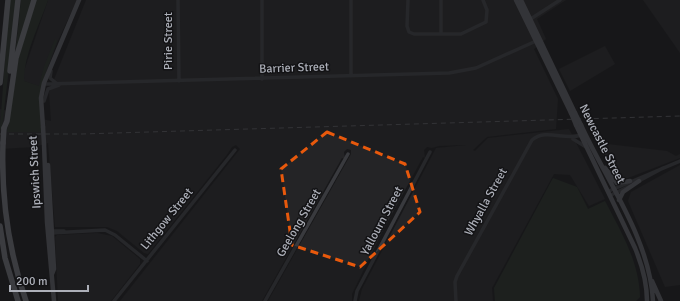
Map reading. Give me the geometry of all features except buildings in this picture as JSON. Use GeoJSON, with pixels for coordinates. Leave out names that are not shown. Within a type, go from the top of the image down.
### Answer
{"type":"FeatureCollection","features":[{"type":"Feature","properties":{"kind":"highway"},"geometry":{"type":"LineString","coordinates":[[0,83],[8,0]]}},
{"type":"Feature","properties":{"kind":"highway"},"geometry":{"type":"LineString","coordinates":[[18,0],[4,128],[2,176],[6,227],[13,259],[26,301]]}},
{"type":"Feature","properties":{"kind":"highway"},"geometry":{"type":"LineString","coordinates":[[4,128],[18,50],[34,0]]}},
{"type":"Feature","properties":{"kind":"highway"},"geometry":{"type":"LineString","coordinates":[[0,226],[6,258],[18,301]]}},
{"type":"Feature","properties":{"kind":"main road","name":"Ipswich Street"},"geometry":{"type":"LineString","coordinates":[[54,301],[52,274],[54,269],[50,232],[42,90],[79,0]]}},
{"type":"Feature","properties":{"kind":"main road","name":"Newcastle Street"},"geometry":{"type":"LineString","coordinates":[[516,0],[534,26],[551,60],[578,127],[593,152],[612,192],[642,265],[646,285],[647,301]]}},
{"type":"Feature","properties":{"kind":"main road","name":"Newcastle Street"},"geometry":{"type":"LineString","coordinates":[[521,0],[536,40],[573,113]]}},
{"type":"Feature","properties":{"kind":"main road"},"geometry":{"type":"LineString","coordinates":[[534,26],[537,37],[536,40],[551,60]]}},
{"type":"Feature","properties":{"kind":"main road","name":"Ipswich Street"},"geometry":{"type":"LineString","coordinates":[[44,127],[44,101],[50,68]]}},
{"type":"Feature","properties":{"kind":"main road"},"geometry":{"type":"LineString","coordinates":[[42,90],[46,84]]}},
{"type":"Feature","properties":{"kind":"main road","name":"Newcastle Street"},"geometry":{"type":"LineString","coordinates":[[583,136],[586,148],[612,192],[619,200],[632,227],[650,276],[653,301]]}},
{"type":"Feature","properties":{"kind":"main road"},"geometry":{"type":"LineString","coordinates":[[593,152],[617,183],[630,181]]}},
{"type":"Feature","properties":{"kind":"main road"},"geometry":{"type":"LineString","coordinates":[[619,200],[623,192],[639,181]]}},
{"type":"Feature","properties":{"kind":"main road"},"geometry":{"type":"LineString","coordinates":[[650,276],[661,301]]}},
{"type":"Feature","properties":{"kind":"street","name":"Pirie Street"},"geometry":{"type":"LineString","coordinates":[[178,0],[178,81]]}},
{"type":"Feature","properties":{"kind":"street"},"geometry":{"type":"LineString","coordinates":[[262,0],[262,79]]}},
{"type":"Feature","properties":{"kind":"street"},"geometry":{"type":"LineString","coordinates":[[351,0],[351,76]]}},
{"type":"Feature","properties":{"kind":"street"},"geometry":{"type":"LineString","coordinates":[[408,0],[407,26],[409,32],[414,34],[461,34],[485,23],[487,20],[487,10],[483,0]]}},
{"type":"Feature","properties":{"kind":"street"},"geometry":{"type":"LineString","coordinates":[[441,0],[441,34]]}},
{"type":"Feature","properties":{"kind":"street"},"geometry":{"type":"LineString","coordinates":[[529,20],[560,0]]}},
{"type":"Feature","properties":{"kind":"street","name":"Barrier Street"},"geometry":{"type":"LineString","coordinates":[[46,84],[262,79],[462,72],[476,68],[536,40]]}},
{"type":"Feature","properties":{"kind":"street"},"geometry":{"type":"LineString","coordinates":[[50,68],[50,77],[58,83]]}},
{"type":"Feature","properties":{"kind":"street"},"geometry":{"type":"LineString","coordinates":[[44,101],[45,94],[49,88],[66,84]]}},
{"type":"Feature","properties":{"kind":"street","name":"Whyalla Street"},"geometry":{"type":"LineString","coordinates":[[456,301],[455,282],[457,276],[529,144],[539,136],[574,135],[578,127]]}},
{"type":"Feature","properties":{"kind":"street","name":"Whyalla Street"},"geometry":{"type":"LineString","coordinates":[[558,136],[583,136]]}},
{"type":"Feature","properties":{"kind":"street","name":"Whyalla Street"},"geometry":{"type":"LineString","coordinates":[[573,139],[583,136]]}},
{"type":"Feature","properties":{"kind":"street","name":"Whyalla Street"},"geometry":{"type":"LineString","coordinates":[[567,137],[573,139],[586,148]]}},
{"type":"Feature","properties":{"kind":"street","name":"Lithgow Street"},"geometry":{"type":"LineString","coordinates":[[114,301],[235,150]]}},
{"type":"Feature","properties":{"kind":"street","name":"Yallourn Street"},"geometry":{"type":"LineString","coordinates":[[355,301],[357,291],[430,152]]}},
{"type":"Feature","properties":{"kind":"street","name":"Geelong Street"},"geometry":{"type":"LineString","coordinates":[[265,301],[348,154]]}},
{"type":"Feature","properties":{"kind":"street"},"geometry":{"type":"LineString","coordinates":[[612,192],[630,181],[669,164],[680,161]]}},
{"type":"Feature","properties":{"kind":"street"},"geometry":{"type":"LineString","coordinates":[[612,192],[639,181],[669,164]]}},
{"type":"Feature","properties":{"kind":"street"},"geometry":{"type":"LineString","coordinates":[[50,232],[106,230],[115,235],[147,261]]}},
{"type":"Feature","properties":{"kind":"highlighted area"},"geometry":{"type":"Polygon","coordinates":[[[327,132],[405,164],[420,212],[360,267],[292,245],[281,169],[327,132]]]}},
{"type":"Feature","properties":{"kind":"shaded area"},"geometry":{"type":"Polygon","coordinates":[[[9,0],[17,0],[2,127],[0,130],[9,0]]]}},
{"type":"Feature","properties":{"kind":"shaded area"},"geometry":{"type":"Polygon","coordinates":[[[21,0],[33,0],[15,56],[21,0]]]}},
{"type":"Feature","properties":{"kind":"shaded area"},"geometry":{"type":"Polygon","coordinates":[[[36,0],[48,0],[29,50],[26,61],[24,81],[39,86],[44,67],[55,39],[57,41],[43,80],[41,132],[7,132],[19,56],[36,0]]]}},
{"type":"Feature","properties":{"kind":"shaded area"},"geometry":{"type":"Polygon","coordinates":[[[48,0],[77,0],[57,43],[41,87],[24,81],[24,71],[48,0]]]}},
{"type":"Feature","properties":{"kind":"shaded area"},"geometry":{"type":"Polygon","coordinates":[[[86,0],[566,0],[537,19],[546,39],[534,49],[558,99],[556,129],[487,137],[473,150],[475,151],[488,138],[569,129],[605,199],[589,206],[570,175],[554,174],[492,288],[493,301],[359,301],[362,289],[436,148],[466,145],[439,146],[432,148],[427,147],[424,150],[425,158],[423,157],[380,236],[352,294],[352,301],[268,301],[351,154],[351,150],[347,149],[344,152],[345,159],[342,158],[262,301],[120,301],[240,149],[236,145],[232,147],[148,254],[144,253],[117,231],[107,227],[55,227],[48,143],[34,147],[0,149],[0,109],[51,121],[49,92],[86,0]]]}},
{"type":"Feature","properties":{"kind":"shaded area"},"geometry":{"type":"Polygon","coordinates":[[[643,0],[680,0],[680,53],[643,0]]]}},
{"type":"Feature","properties":{"kind":"shaded area"},"geometry":{"type":"Polygon","coordinates":[[[605,46],[615,64],[570,91],[559,69],[605,46]]]}},
{"type":"Feature","properties":{"kind":"shaded area"},"geometry":{"type":"Polygon","coordinates":[[[599,143],[667,151],[676,156],[680,154],[680,158],[628,178],[618,178],[599,149],[599,143]]]}},
{"type":"Feature","properties":{"kind":"shaded area"},"geometry":{"type":"Polygon","coordinates":[[[680,165],[680,285],[665,287],[628,201],[631,192],[680,165]]]}},
{"type":"Feature","properties":{"kind":"shaded area"},"geometry":{"type":"Polygon","coordinates":[[[553,178],[577,187],[588,209],[605,201],[633,259],[639,284],[640,297],[636,301],[495,301],[494,288],[553,178]]]}},
{"type":"Feature","properties":{"kind":"shaded area"},"geometry":{"type":"Polygon","coordinates":[[[97,233],[112,236],[140,259],[140,264],[111,301],[58,301],[55,237],[57,235],[97,233]]]}},
{"type":"Feature","properties":{"kind":"railway"},"geometry":{"type":"LineString","coordinates":[[0,134],[82,134],[680,116]]}}]}
